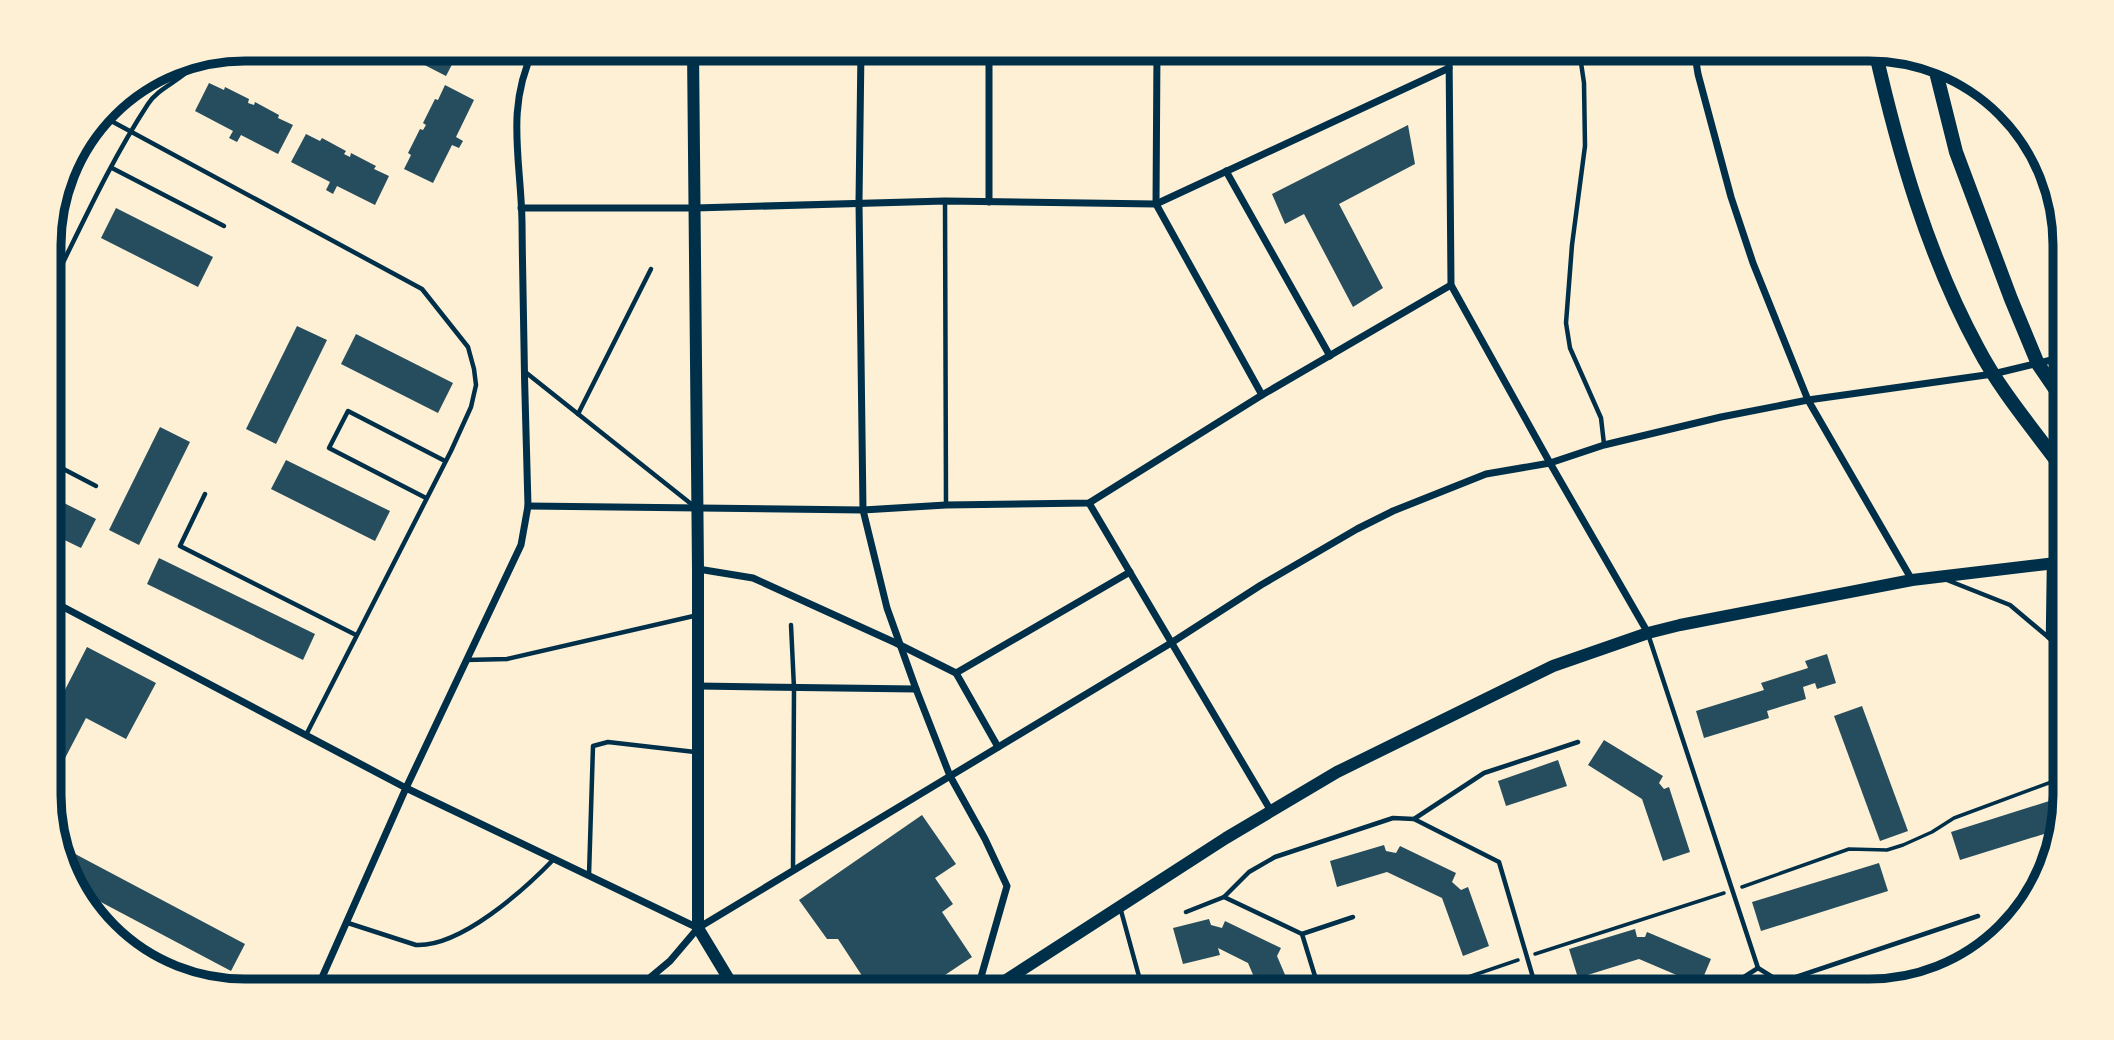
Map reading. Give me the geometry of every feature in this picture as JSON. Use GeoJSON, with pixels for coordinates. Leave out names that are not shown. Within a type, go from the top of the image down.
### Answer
{"type":"FeatureCollection","features":[{"type":"Feature","properties":{"kind":"main road"},"geometry":{"type":"LineString","coordinates":[[693,62],[698,928],[729,979]]}},
{"type":"Feature","properties":{"kind":"main road"},"geometry":{"type":"LineString","coordinates":[[1878,62],[1893,131],[1948,286],[1977,348],[1993,374],[2053,456]]}},
{"type":"Feature","properties":{"kind":"main road"},"geometry":{"type":"LineString","coordinates":[[1937,74],[1956,152],[2020,324],[2038,364],[2053,386]]}},
{"type":"Feature","properties":{"kind":"main road"},"geometry":{"type":"LineString","coordinates":[[1011,979],[1271,811],[1337,772],[1553,666],[1648,633],[1680,625],[1912,580],[2053,564]]}},
{"type":"Feature","properties":{"kind":"street"},"geometry":{"type":"LineString","coordinates":[[1157,61],[1156,204],[1262,395]]}},
{"type":"Feature","properties":{"kind":"street"},"geometry":{"type":"LineString","coordinates":[[1449,61],[1451,285],[1549,463],[1648,633]]}},
{"type":"Feature","properties":{"kind":"street"},"geometry":{"type":"LineString","coordinates":[[1696,61],[1731,197],[1753,263],[1808,400],[1912,580]]}},
{"type":"Feature","properties":{"kind":"street"},"geometry":{"type":"LineString","coordinates":[[322,979],[406,788],[520,545],[528,506],[516,109],[523,73],[528,62]]}},
{"type":"Feature","properties":{"kind":"street"},"geometry":{"type":"LineString","coordinates":[[862,62],[859,202],[863,510],[887,608],[916,690],[950,776],[1007,886],[981,979]]}},
{"type":"Feature","properties":{"kind":"street"},"geometry":{"type":"LineString","coordinates":[[989,62],[989,202]]}},
{"type":"Feature","properties":{"kind":"street"},"geometry":{"type":"LineString","coordinates":[[521,208],[695,208],[945,201],[1156,204],[1449,68]]}},
{"type":"Feature","properties":{"kind":"street"},"geometry":{"type":"LineString","coordinates":[[1226,171],[1330,356]]}},
{"type":"Feature","properties":{"kind":"street"},"geometry":{"type":"LineString","coordinates":[[528,506],[863,510],[946,505],[1089,503],[1262,395],[1451,285]]}},
{"type":"Feature","properties":{"kind":"street"},"geometry":{"type":"LineString","coordinates":[[649,979],[670,961],[698,928],[1171,643],[1261,585],[1393,511],[1486,474],[1549,463],[1604,445],[1721,417],[1808,400],[1993,374],[2053,360]]}},
{"type":"Feature","properties":{"kind":"street"},"geometry":{"type":"LineString","coordinates":[[1089,503],[1271,811]]}},
{"type":"Feature","properties":{"kind":"street"},"geometry":{"type":"LineString","coordinates":[[698,569],[753,578],[956,673],[998,747]]}},
{"type":"Feature","properties":{"kind":"street"},"geometry":{"type":"LineString","coordinates":[[956,673],[1130,572]]}},
{"type":"Feature","properties":{"kind":"street"},"geometry":{"type":"LineString","coordinates":[[61,606],[406,788],[698,928]]}},
{"type":"Feature","properties":{"kind":"street"},"geometry":{"type":"LineString","coordinates":[[698,686],[916,690]]}},
{"type":"Feature","properties":{"kind":"lane"},"geometry":{"type":"LineString","coordinates":[[1580,61],[1584,83],[1585,146],[1572,245],[1566,323],[1570,348],[1601,418],[1604,445]]}},
{"type":"Feature","properties":{"kind":"lane"},"geometry":{"type":"LineString","coordinates":[[62,266],[131,131],[150,100],[190,70]]}},
{"type":"Feature","properties":{"kind":"lane"},"geometry":{"type":"LineString","coordinates":[[110,120],[422,289],[468,347],[475,385],[471,407],[306,735]]}},
{"type":"Feature","properties":{"kind":"lane"},"geometry":{"type":"LineString","coordinates":[[112,168],[224,226]]}},
{"type":"Feature","properties":{"kind":"lane"},"geometry":{"type":"LineString","coordinates":[[945,201],[946,505]]}},
{"type":"Feature","properties":{"kind":"lane"},"geometry":{"type":"LineString","coordinates":[[578,414],[651,269]]}},
{"type":"Feature","properties":{"kind":"lane"},"geometry":{"type":"LineString","coordinates":[[523,370],[697,509]]}},
{"type":"Feature","properties":{"kind":"lane"},"geometry":{"type":"LineString","coordinates":[[426,498],[328,448],[348,411],[445,461]]}},
{"type":"Feature","properties":{"kind":"lane"},"geometry":{"type":"LineString","coordinates":[[62,468],[96,486]]}},
{"type":"Feature","properties":{"kind":"lane"},"geometry":{"type":"LineString","coordinates":[[205,494],[180,546],[356,635]]}},
{"type":"Feature","properties":{"kind":"lane"},"geometry":{"type":"LineString","coordinates":[[2048,637],[2049,565]]}},
{"type":"Feature","properties":{"kind":"lane"},"geometry":{"type":"LineString","coordinates":[[1940,577],[2010,605],[2053,642]]}},
{"type":"Feature","properties":{"kind":"lane"},"geometry":{"type":"LineString","coordinates":[[465,660],[508,659],[698,615]]}},
{"type":"Feature","properties":{"kind":"lane"},"geometry":{"type":"LineString","coordinates":[[791,625],[794,688],[793,870]]}},
{"type":"Feature","properties":{"kind":"lane"},"geometry":{"type":"LineString","coordinates":[[1648,633],[1758,968],[1774,978]]}},
{"type":"Feature","properties":{"kind":"lane"},"geometry":{"type":"LineString","coordinates":[[589,876],[593,746],[608,742],[697,752]]}},
{"type":"Feature","properties":{"kind":"lane"},"geometry":{"type":"LineString","coordinates":[[1414,819],[1484,773],[1578,742]]}},
{"type":"Feature","properties":{"kind":"lane"},"geometry":{"type":"LineString","coordinates":[[1186,912],[1224,897],[1249,872],[1275,857],[1393,818],[1414,819],[1499,862],[1533,978]]}},
{"type":"Feature","properties":{"kind":"lane"},"geometry":{"type":"LineString","coordinates":[[348,923],[416,945],[444,940],[513,899],[554,859]]}},
{"type":"Feature","properties":{"kind":"lane"},"geometry":{"type":"LineString","coordinates":[[1224,897],[1302,934],[1353,917]]}},
{"type":"Feature","properties":{"kind":"lane"},"geometry":{"type":"LineString","coordinates":[[1120,907],[1140,978]]}},
{"type":"Feature","properties":{"kind":"lane"},"geometry":{"type":"LineString","coordinates":[[1793,978],[1978,916]]}},
{"type":"Feature","properties":{"kind":"lane"},"geometry":{"type":"LineString","coordinates":[[1302,934],[1316,978]]}},
{"type":"Feature","properties":{"kind":"lane"},"geometry":{"type":"LineString","coordinates":[[1742,978],[1758,968]]}},
{"type":"Feature","properties":{"kind":"path"},"geometry":{"type":"LineString","coordinates":[[1463,978],[1849,849],[1887,850],[1903,845],[1933,832],[1954,818],[2053,781]]}},
{"type":"Feature","properties":{"kind":"building"},"geometry":{"type":"Polygon","coordinates":[[[419,62],[453,62],[446,76],[419,62]]]}},
{"type":"Feature","properties":{"kind":"building"},"geometry":{"type":"Polygon","coordinates":[[[209,83],[224,90],[225,87],[249,99],[248,103],[254,105],[255,102],[293,125],[278,154],[241,135],[237,142],[229,138],[233,131],[195,111],[209,83]]]}},
{"type":"Feature","properties":{"kind":"building"},"geometry":{"type":"Polygon","coordinates":[[[445,85],[474,100],[456,137],[463,141],[459,148],[452,145],[433,183],[404,169],[411,155],[408,153],[420,129],[423,130],[426,125],[423,123],[445,85]]]}},
{"type":"Feature","properties":{"kind":"building"},"geometry":{"type":"Polygon","coordinates":[[[1408,125],[1415,164],[1339,204],[1383,288],[1353,307],[1304,214],[1285,224],[1272,194],[1408,125]]]}},
{"type":"Feature","properties":{"kind":"building"},"geometry":{"type":"Polygon","coordinates":[[[306,134],[320,141],[322,138],[346,151],[344,154],[350,157],[351,153],[389,176],[375,205],[337,186],[333,194],[326,190],[330,182],[291,162],[306,134]]]}},
{"type":"Feature","properties":{"kind":"building"},"geometry":{"type":"Polygon","coordinates":[[[116,208],[213,257],[198,287],[101,238],[116,208]]]}},
{"type":"Feature","properties":{"kind":"building"},"geometry":{"type":"Polygon","coordinates":[[[297,326],[327,340],[276,444],[246,429],[297,326]]]}},
{"type":"Feature","properties":{"kind":"building"},"geometry":{"type":"Polygon","coordinates":[[[356,334],[453,383],[438,413],[341,364],[356,334]]]}},
{"type":"Feature","properties":{"kind":"building"},"geometry":{"type":"Polygon","coordinates":[[[160,427],[190,442],[139,545],[109,530],[160,427]]]}},
{"type":"Feature","properties":{"kind":"building"},"geometry":{"type":"Polygon","coordinates":[[[286,460],[390,511],[375,541],[271,489],[286,460]]]}},
{"type":"Feature","properties":{"kind":"building"},"geometry":{"type":"Polygon","coordinates":[[[62,502],[96,519],[81,548],[61,539],[62,502]]]}},
{"type":"Feature","properties":{"kind":"building"},"geometry":{"type":"Polygon","coordinates":[[[159,558],[315,634],[303,660],[147,584],[159,558]]]}},
{"type":"Feature","properties":{"kind":"building"},"geometry":{"type":"Polygon","coordinates":[[[87,647],[156,683],[126,739],[86,718],[61,766],[61,697],[87,647]]]}},
{"type":"Feature","properties":{"kind":"building"},"geometry":{"type":"Polygon","coordinates":[[[1827,654],[1836,683],[1817,689],[1815,683],[1803,687],[1806,699],[1767,711],[1769,718],[1704,738],[1696,711],[1764,690],[1761,683],[1808,668],[1805,661],[1827,654]]]}},
{"type":"Feature","properties":{"kind":"building"},"geometry":{"type":"Polygon","coordinates":[[[1862,706],[1908,831],[1880,841],[1834,716],[1862,706]]]}},
{"type":"Feature","properties":{"kind":"building"},"geometry":{"type":"Polygon","coordinates":[[[1604,740],[1663,776],[1659,783],[1664,789],[1669,787],[1690,852],[1663,861],[1642,799],[1588,765],[1604,740]]]}},
{"type":"Feature","properties":{"kind":"building"},"geometry":{"type":"Polygon","coordinates":[[[1558,760],[1567,786],[1506,806],[1498,781],[1558,760]]]}},
{"type":"Feature","properties":{"kind":"building"},"geometry":{"type":"Polygon","coordinates":[[[2053,800],[2049,833],[1960,860],[1951,832],[2053,800]]]}},
{"type":"Feature","properties":{"kind":"building"},"geometry":{"type":"Polygon","coordinates":[[[922,815],[956,864],[935,878],[953,904],[942,912],[972,957],[940,979],[864,979],[838,939],[827,939],[799,900],[922,815]]]}},
{"type":"Feature","properties":{"kind":"building"},"geometry":{"type":"Polygon","coordinates":[[[1384,845],[1386,851],[1396,853],[1400,846],[1456,873],[1452,882],[1461,890],[1468,887],[1489,946],[1463,956],[1442,898],[1387,872],[1337,887],[1330,861],[1384,845]]]}},
{"type":"Feature","properties":{"kind":"building"},"geometry":{"type":"Polygon","coordinates":[[[71,852],[245,944],[231,971],[93,898],[71,852]]]}},
{"type":"Feature","properties":{"kind":"building"},"geometry":{"type":"Polygon","coordinates":[[[1879,863],[1888,891],[1761,931],[1752,902],[1879,863]]]}},
{"type":"Feature","properties":{"kind":"building"},"geometry":{"type":"Polygon","coordinates":[[[1209,919],[1211,925],[1222,928],[1225,921],[1281,948],[1277,956],[1287,978],[1255,978],[1248,963],[1218,948],[1220,955],[1183,964],[1173,928],[1209,919]]]}},
{"type":"Feature","properties":{"kind":"building"},"geometry":{"type":"Polygon","coordinates":[[[1635,929],[1637,937],[1645,937],[1647,932],[1711,959],[1703,978],[1684,978],[1639,959],[1578,978],[1569,949],[1635,929]]]}}]}
